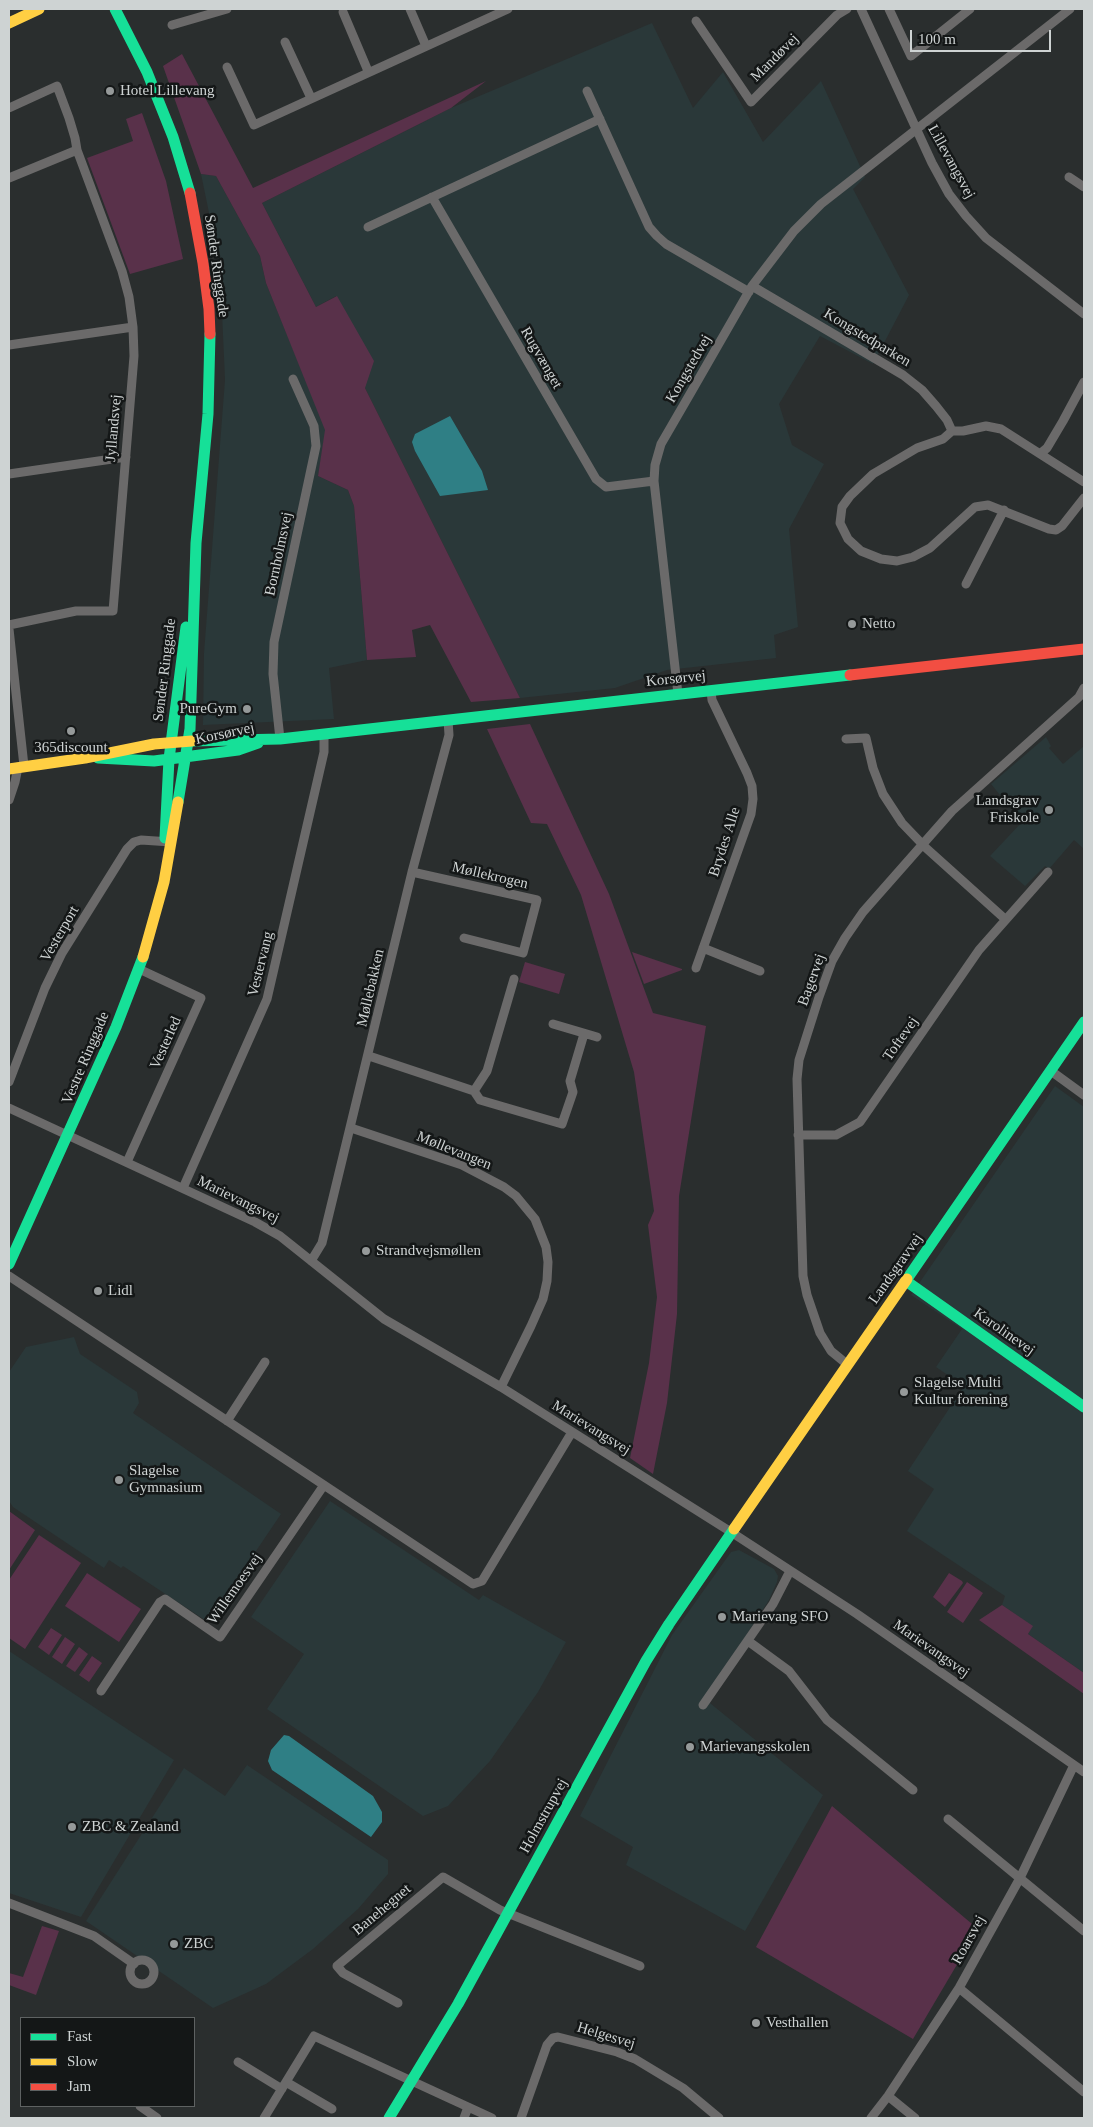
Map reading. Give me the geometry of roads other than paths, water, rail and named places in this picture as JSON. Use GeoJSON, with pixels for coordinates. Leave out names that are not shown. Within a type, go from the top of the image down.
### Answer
{"type":"FeatureCollection","features":[{"type":"Feature","properties":{"kind":"street"},"geometry":{"type":"LineString","coordinates":[[9,23],[39,9]]}},
{"type":"Feature","properties":{"kind":"street","name":"Sønder Ringgade"},"geometry":{"type":"LineString","coordinates":[[115,9],[147,72],[174,137],[188,185],[203,262],[209,309],[208,414],[179,750]]}},
{"type":"Feature","properties":{"kind":"street"},"geometry":{"type":"LineString","coordinates":[[172,25],[227,9]]}},
{"type":"Feature","properties":{"kind":"street"},"geometry":{"type":"LineString","coordinates":[[410,9],[426,46]]}},
{"type":"Feature","properties":{"kind":"street","name":"Mandøvej"},"geometry":{"type":"LineString","coordinates":[[696,21],[751,102],[837,15],[847,9]]}},
{"type":"Feature","properties":{"kind":"street","name":"Lillevangsvej"},"geometry":{"type":"LineString","coordinates":[[861,9],[932,163],[949,194],[966,216],[1007,255],[1084,314]]}},
{"type":"Feature","properties":{"kind":"street"},"geometry":{"type":"LineString","coordinates":[[889,9],[911,56],[970,9]]}},
{"type":"Feature","properties":{"kind":"street","name":"Kongstedvej"},"geometry":{"type":"LineString","coordinates":[[678,694],[654,481],[655,465],[661,444],[750,289],[794,231],[821,204],[1070,9]]}},
{"type":"Feature","properties":{"kind":"street"},"geometry":{"type":"LineString","coordinates":[[227,67],[254,125],[504,10]]}},
{"type":"Feature","properties":{"kind":"street"},"geometry":{"type":"LineString","coordinates":[[343,12],[368,71]]}},
{"type":"Feature","properties":{"kind":"street"},"geometry":{"type":"LineString","coordinates":[[285,42],[311,98]]}},
{"type":"Feature","properties":{"kind":"street","name":"Jyllandsvej"},"geometry":{"type":"LineString","coordinates":[[9,108],[57,86],[69,118],[77,150],[122,271],[129,297],[134,356],[113,611],[76,611],[9,624]]}},
{"type":"Feature","properties":{"kind":"street"},"geometry":{"type":"LineString","coordinates":[[587,91],[649,227],[656,236],[666,244],[750,289]]}},
{"type":"Feature","properties":{"kind":"street"},"geometry":{"type":"LineString","coordinates":[[368,227],[600,120]]}},
{"type":"Feature","properties":{"kind":"street"},"geometry":{"type":"LineString","coordinates":[[9,178],[77,150]]}},
{"type":"Feature","properties":{"kind":"street"},"geometry":{"type":"LineString","coordinates":[[1069,177],[1084,187]]}},
{"type":"Feature","properties":{"kind":"street","name":"Rugvænget"},"geometry":{"type":"LineString","coordinates":[[432,197],[596,479],[606,486],[654,481]]}},
{"type":"Feature","properties":{"kind":"street","name":"Kongstedparken"},"geometry":{"type":"LineString","coordinates":[[750,289],[903,375],[922,390],[947,420],[952,431]]}},
{"type":"Feature","properties":{"kind":"street"},"geometry":{"type":"LineString","coordinates":[[9,345],[133,327]]}},
{"type":"Feature","properties":{"kind":"street","name":"Bornholmsvej"},"geometry":{"type":"LineString","coordinates":[[275,739],[274,642],[316,446],[314,426],[293,379]]}},
{"type":"Feature","properties":{"kind":"street"},"geometry":{"type":"LineString","coordinates":[[1041,453],[1047,448],[1084,382]]}},
{"type":"Feature","properties":{"kind":"street"},"geometry":{"type":"LineString","coordinates":[[1084,482],[1008,432],[994,426],[952,431],[943,439],[917,448],[873,474],[850,496],[842,507],[840,523],[843,532],[852,545],[861,551],[881,559],[897,560],[913,557],[930,548],[975,507],[988,505],[1056,530],[1062,526],[1084,498]]}},
{"type":"Feature","properties":{"kind":"street"},"geometry":{"type":"LineString","coordinates":[[9,474],[126,457]]}},
{"type":"Feature","properties":{"kind":"street"},"geometry":{"type":"LineString","coordinates":[[966,584],[1004,510]]}},
{"type":"Feature","properties":{"kind":"street","name":"Sønder Ringgade"},"geometry":{"type":"LineString","coordinates":[[179,750],[190,591],[196,543]]}},
{"type":"Feature","properties":{"kind":"street"},"geometry":{"type":"LineString","coordinates":[[9,629],[17,767],[15,782],[9,800]]}},
{"type":"Feature","properties":{"kind":"street","name":"Korsørvej"},"geometry":{"type":"LineString","coordinates":[[179,750],[711,690],[1084,651]]}},
{"type":"Feature","properties":{"kind":"street","name":"Bagervej"},"geometry":{"type":"LineString","coordinates":[[848,1365],[826,1345],[807,1295],[803,1276],[797,1079],[799,1060],[832,961],[863,912],[968,794],[1079,697],[1084,688]]}},
{"type":"Feature","properties":{"kind":"street","name":"Brydes Alle"},"geometry":{"type":"LineString","coordinates":[[696,968],[751,814],[753,799],[752,786],[712,700],[711,690]]}},
{"type":"Feature","properties":{"kind":"street","name":"Møllebakken"},"geometry":{"type":"LineString","coordinates":[[311,1261],[322,1243],[369,1056],[412,872],[448,735],[448,720]]}},
{"type":"Feature","properties":{"kind":"street","name":"Vestervang"},"geometry":{"type":"LineString","coordinates":[[183,1188],[267,999],[324,752],[324,734]]}},
{"type":"Feature","properties":{"kind":"street"},"geometry":{"type":"LineString","coordinates":[[846,740],[866,738],[873,768],[883,794],[902,823],[922,844],[1005,919]]}},
{"type":"Feature","properties":{"kind":"street"},"geometry":{"type":"LineString","coordinates":[[17,767],[85,758],[117,750],[179,750]]}},
{"type":"Feature","properties":{"kind":"street"},"geometry":{"type":"LineString","coordinates":[[85,758],[145,762],[179,750]]}},
{"type":"Feature","properties":{"kind":"street","name":"Vestre Ringgade"},"geometry":{"type":"LineString","coordinates":[[168,842],[175,820],[174,793],[179,750]]}},
{"type":"Feature","properties":{"kind":"street","name":"Vestre Ringgade"},"geometry":{"type":"LineString","coordinates":[[9,1264],[68,1136],[116,1027],[139,969],[154,922],[169,856],[168,842],[179,750]]}},
{"type":"Feature","properties":{"kind":"street","name":"Vesterport"},"geometry":{"type":"LineString","coordinates":[[9,1082],[45,988],[62,954],[127,849],[134,842],[141,840],[168,842]]}},
{"type":"Feature","properties":{"kind":"street","name":"Møllekrogen"},"geometry":{"type":"LineString","coordinates":[[412,872],[537,900],[523,953],[464,938]]}},
{"type":"Feature","properties":{"kind":"street","name":"Toftevej"},"geometry":{"type":"LineString","coordinates":[[798,1136],[836,1135],[860,1122],[979,950],[1048,872]]}},
{"type":"Feature","properties":{"kind":"street"},"geometry":{"type":"LineString","coordinates":[[703,948],[760,971]]}},
{"type":"Feature","properties":{"kind":"street","name":"Vesterled"},"geometry":{"type":"LineString","coordinates":[[127,1162],[201,998],[139,969]]}},
{"type":"Feature","properties":{"kind":"street"},"geometry":{"type":"LineString","coordinates":[[474,1091],[487,1071],[514,979]]}},
{"type":"Feature","properties":{"kind":"street","name":"Landsgravvej"},"geometry":{"type":"LineString","coordinates":[[731,1532],[1084,1022]]}},
{"type":"Feature","properties":{"kind":"street"},"geometry":{"type":"LineString","coordinates":[[553,1024],[597,1037]]}},
{"type":"Feature","properties":{"kind":"street"},"geometry":{"type":"LineString","coordinates":[[369,1056],[474,1091],[480,1100],[562,1124],[573,1092],[570,1081],[584,1034]]}},
{"type":"Feature","properties":{"kind":"street"},"geometry":{"type":"LineString","coordinates":[[1051,1071],[1084,1095]]}},
{"type":"Feature","properties":{"kind":"street","name":"Marievangsvej"},"geometry":{"type":"LineString","coordinates":[[9,1108],[255,1222],[280,1236],[384,1319],[501,1387],[731,1532],[857,1614],[1084,1772]]}},
{"type":"Feature","properties":{"kind":"street","name":"Møllevangen"},"geometry":{"type":"LineString","coordinates":[[351,1128],[462,1165],[504,1187],[516,1196],[535,1219],[546,1247],[548,1262],[547,1281],[543,1299],[532,1326],[501,1387]]}},
{"type":"Feature","properties":{"kind":"street"},"geometry":{"type":"LineString","coordinates":[[9,1276],[469,1583],[476,1584],[482,1581],[572,1432]]}},
{"type":"Feature","properties":{"kind":"street","name":"Karolinevej"},"geometry":{"type":"LineString","coordinates":[[906,1281],[1084,1407]]}},
{"type":"Feature","properties":{"kind":"street"},"geometry":{"type":"LineString","coordinates":[[227,1421],[265,1362]]}},
{"type":"Feature","properties":{"kind":"street","name":"Willemoesvej"},"geometry":{"type":"LineString","coordinates":[[101,1691],[160,1602],[165,1599],[220,1637],[324,1485]]}},
{"type":"Feature","properties":{"kind":"street","name":"Holmstrupvej"},"geometry":{"type":"LineString","coordinates":[[389,2118],[508,1913],[646,1661],[731,1532]]}},
{"type":"Feature","properties":{"kind":"street"},"geometry":{"type":"LineString","coordinates":[[703,1705],[773,1604],[790,1571]]}},
{"type":"Feature","properties":{"kind":"street"},"geometry":{"type":"LineString","coordinates":[[748,1641],[789,1671],[827,1720],[913,1790]]}},
{"type":"Feature","properties":{"kind":"street","name":"Roarsvej"},"geometry":{"type":"LineString","coordinates":[[871,2118],[888,2096],[959,1988],[1020,1878],[1074,1765]]}},
{"type":"Feature","properties":{"kind":"street"},"geometry":{"type":"LineString","coordinates":[[948,1819],[1084,1931]]}},
{"type":"Feature","properties":{"kind":"street","name":"Banehegnet"},"geometry":{"type":"LineString","coordinates":[[398,2003],[343,1973],[337,1966],[442,1877],[508,1913]]}},
{"type":"Feature","properties":{"kind":"street"},"geometry":{"type":"LineString","coordinates":[[9,1903],[94,1936],[134,1964]]}},
{"type":"Feature","properties":{"kind":"street"},"geometry":{"type":"LineString","coordinates":[[508,1913],[640,1966]]}},
{"type":"Feature","properties":{"kind":"street"},"geometry":{"type":"LineString","coordinates":[[959,1988],[1084,2092]]}},
{"type":"Feature","properties":{"kind":"street"},"geometry":{"type":"LineString","coordinates":[[264,2118],[314,2036],[492,2118]]}},
{"type":"Feature","properties":{"kind":"street","name":"Helgesvej"},"geometry":{"type":"LineString","coordinates":[[521,2118],[547,2045],[553,2038],[558,2037],[617,2052],[635,2059],[683,2088],[719,2118]]}},
{"type":"Feature","properties":{"kind":"street"},"geometry":{"type":"LineString","coordinates":[[238,2062],[332,2109]]}},
{"type":"Feature","properties":{"kind":"street"},"geometry":{"type":"LineString","coordinates":[[888,2096],[915,2118]]}},
{"type":"Feature","properties":{"kind":"street"},"geometry":{"type":"LineString","coordinates":[[141,2107],[157,2118]]}},
{"type":"Feature","properties":{"kind":"street"},"geometry":{"type":"LineString","coordinates":[[464,2118],[468,2107]]}},
{"type":"Feature","properties":{"kind":"water"},"geometry":{"type":"Polygon","coordinates":[[[450,416],[482,471],[488,490],[440,496],[415,451],[412,442],[415,434],[450,416]]]}},
{"type":"Feature","properties":{"kind":"water"},"geometry":{"type":"Polygon","coordinates":[[[284,1735],[289,1736],[373,1796],[382,1812],[382,1822],[371,1837],[272,1770],[268,1761],[271,1750],[284,1735]]]}},
{"type":"Feature","properties":{"kind":"place","name":"Hotel Lillevang"},"geometry":{"type":"Point","coordinates":[110,91]}},
{"type":"Feature","properties":{"kind":"place","name":"Netto"},"geometry":{"type":"Point","coordinates":[852,624]}},
{"type":"Feature","properties":{"kind":"place","name":"PureGym"},"geometry":{"type":"Point","coordinates":[247,709]}},
{"type":"Feature","properties":{"kind":"place","name":"365discount"},"geometry":{"type":"Point","coordinates":[71,731]}},
{"type":"Feature","properties":{"kind":"place","name":"Landsgrav Friskole"},"geometry":{"type":"Point","coordinates":[1049,810]}},
{"type":"Feature","properties":{"kind":"place","name":"Strandvejsmøllen"},"geometry":{"type":"Point","coordinates":[366,1251]}},
{"type":"Feature","properties":{"kind":"place","name":"Lidl"},"geometry":{"type":"Point","coordinates":[98,1291]}},
{"type":"Feature","properties":{"kind":"place","name":"Slagelse Multi Kultur forening"},"geometry":{"type":"Point","coordinates":[904,1392]}},
{"type":"Feature","properties":{"kind":"place","name":"Slagelse Gymnasium"},"geometry":{"type":"Point","coordinates":[119,1480]}},
{"type":"Feature","properties":{"kind":"place","name":"Marievang SFO"},"geometry":{"type":"Point","coordinates":[722,1617]}},
{"type":"Feature","properties":{"kind":"place","name":"Marievangsskolen"},"geometry":{"type":"Point","coordinates":[690,1747]}},
{"type":"Feature","properties":{"kind":"place","name":"ZBC & Zealand"},"geometry":{"type":"Point","coordinates":[72,1827]}},
{"type":"Feature","properties":{"kind":"place","name":"ZBC"},"geometry":{"type":"Point","coordinates":[174,1944]}},
{"type":"Feature","properties":{"kind":"place","name":"Vesthallen"},"geometry":{"type":"Point","coordinates":[756,2023]}}]}
